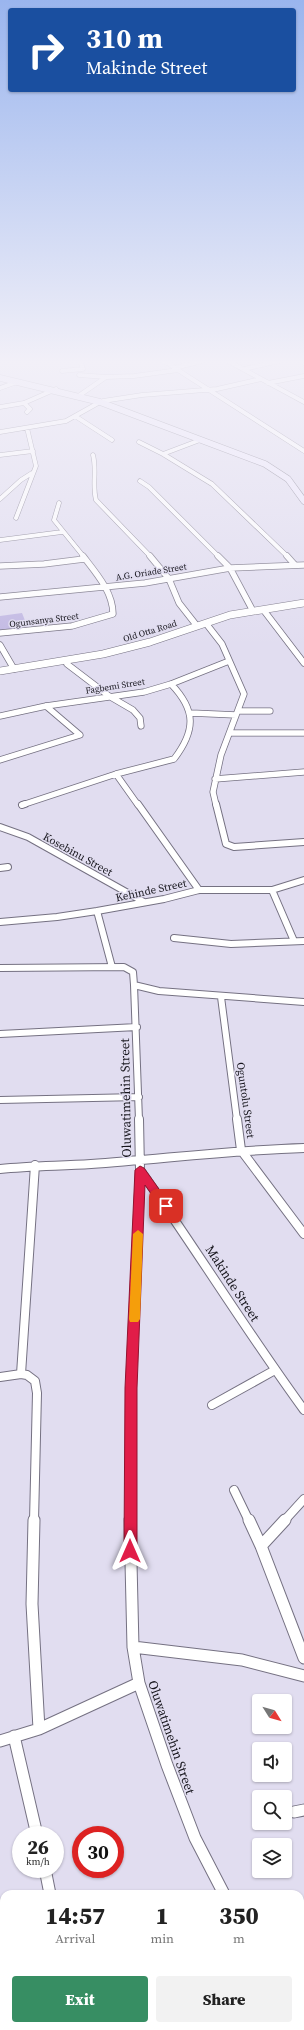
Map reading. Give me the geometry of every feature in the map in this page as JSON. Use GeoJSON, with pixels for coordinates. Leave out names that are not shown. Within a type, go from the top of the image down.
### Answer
{"type":"FeatureCollection","features":[{"type":"Feature","properties":{"kind":"main road"},"geometry":{"type":"LineString","coordinates":[[243,456],[265,464],[279,472],[297,488],[304,501]]}},
{"type":"Feature","properties":{"kind":"main road"},"geometry":{"type":"LineString","coordinates":[[248,456],[275,466],[292,476],[304,492]]}},
{"type":"Feature","properties":{"kind":"street"},"geometry":{"type":"LineString","coordinates":[[16,518],[33,475],[32,473],[36,462],[34,456]]}},
{"type":"Feature","properties":{"kind":"street"},"geometry":{"type":"LineString","coordinates":[[93,456],[95,466],[93,492],[96,500],[160,567],[169,579],[176,598],[197,626]]}},
{"type":"Feature","properties":{"kind":"street"},"geometry":{"type":"LineString","coordinates":[[166,456],[212,484],[282,549],[295,565]]}},
{"type":"Feature","properties":{"kind":"street"},"geometry":{"type":"LineString","coordinates":[[0,499],[21,480],[32,473]]}},
{"type":"Feature","properties":{"kind":"street"},"geometry":{"type":"LineString","coordinates":[[140,481],[149,488],[230,568],[253,611]]}},
{"type":"Feature","properties":{"kind":"street"},"geometry":{"type":"LineString","coordinates":[[59,503],[54,518],[62,532],[106,587]]}},
{"type":"Feature","properties":{"kind":"street"},"geometry":{"type":"LineString","coordinates":[[0,540],[62,532]]}},
{"type":"Feature","properties":{"kind":"street"},"geometry":{"type":"LineString","coordinates":[[0,566],[44,564],[84,559]]}},
{"type":"Feature","properties":{"kind":"street","name":"A.G. Oriade Street"},"geometry":{"type":"LineString","coordinates":[[0,598],[169,579],[230,568],[304,565]]}},
{"type":"Feature","properties":{"kind":"street","name":"Ogunsanya Street"},"geometry":{"type":"LineString","coordinates":[[0,633],[72,626],[113,614],[115,610],[106,587]]}},
{"type":"Feature","properties":{"kind":"street","name":"Old Otta Road"},"geometry":{"type":"LineString","coordinates":[[0,671],[103,654],[150,642],[230,615],[304,603]]}},
{"type":"Feature","properties":{"kind":"street","name":"Old Otta Road"},"geometry":{"type":"LineString","coordinates":[[0,675],[67,664],[139,649],[233,618],[304,607]]}},
{"type":"Feature","properties":{"kind":"street"},"geometry":{"type":"LineString","coordinates":[[265,612],[304,663]]}},
{"type":"Feature","properties":{"kind":"street"},"geometry":{"type":"LineString","coordinates":[[208,626],[222,644],[244,694],[221,755],[215,779],[213,797],[226,844],[230,846],[304,842]]}},
{"type":"Feature","properties":{"kind":"street"},"geometry":{"type":"LineString","coordinates":[[0,645],[14,669]]}},
{"type":"Feature","properties":{"kind":"street","name":"Fagbemi Street"},"geometry":{"type":"LineString","coordinates":[[0,716],[46,706],[144,692],[171,684],[230,661]]}},
{"type":"Feature","properties":{"kind":"street"},"geometry":{"type":"LineString","coordinates":[[67,664],[109,696],[133,710],[140,718],[141,726]]}},
{"type":"Feature","properties":{"kind":"street"},"geometry":{"type":"LineString","coordinates":[[22,805],[116,774],[170,762],[174,759],[187,735],[191,723],[191,713],[186,701],[171,684]]}},
{"type":"Feature","properties":{"kind":"street"},"geometry":{"type":"LineString","coordinates":[[0,760],[80,735],[46,706]]}},
{"type":"Feature","properties":{"kind":"street"},"geometry":{"type":"LineString","coordinates":[[191,713],[270,711]]}},
{"type":"Feature","properties":{"kind":"street"},"geometry":{"type":"LineString","coordinates":[[230,733],[304,733]]}},
{"type":"Feature","properties":{"kind":"street"},"geometry":{"type":"LineString","coordinates":[[215,779],[304,772]]}},
{"type":"Feature","properties":{"kind":"street"},"geometry":{"type":"LineString","coordinates":[[116,774],[199,890]]}},
{"type":"Feature","properties":{"kind":"street","name":"Kosebinu Street"},"geometry":{"type":"LineString","coordinates":[[0,827],[28,837],[144,902]]}},
{"type":"Feature","properties":{"kind":"street"},"geometry":{"type":"LineString","coordinates":[[0,868],[8,868]]}},
{"type":"Feature","properties":{"kind":"street","name":"Kehinde Street"},"geometry":{"type":"LineString","coordinates":[[0,922],[57,918],[97,912],[199,890],[272,890],[304,880]]}},
{"type":"Feature","properties":{"kind":"street"},"geometry":{"type":"LineString","coordinates":[[272,890],[294,941]]}},
{"type":"Feature","properties":{"kind":"street"},"geometry":{"type":"LineString","coordinates":[[0,968],[112,967],[97,912]]}},
{"type":"Feature","properties":{"kind":"street"},"geometry":{"type":"LineString","coordinates":[[174,938],[231,944],[304,940]]}},
{"type":"Feature","properties":{"kind":"street","name":"Oluwatimehin Street"},"geometry":{"type":"LineString","coordinates":[[112,967],[129,968],[133,972],[137,1027],[140,1170],[131,1388],[130,1551],[133,1647],[138,1683],[195,1838],[222,1890]]}},
{"type":"Feature","properties":{"kind":"street"},"geometry":{"type":"LineString","coordinates":[[134,985],[159,991],[221,997],[304,1002]]}},
{"type":"Feature","properties":{"kind":"street","name":"Oguntolu Street"},"geometry":{"type":"LineString","coordinates":[[221,997],[242,1150],[304,1234]]}},
{"type":"Feature","properties":{"kind":"street"},"geometry":{"type":"LineString","coordinates":[[0,1034],[137,1027]]}},
{"type":"Feature","properties":{"kind":"street"},"geometry":{"type":"LineString","coordinates":[[0,1100],[139,1096]]}},
{"type":"Feature","properties":{"kind":"street"},"geometry":{"type":"LineString","coordinates":[[0,1169],[34,1165],[90,1164],[242,1150],[304,1148]]}},
{"type":"Feature","properties":{"kind":"street"},"geometry":{"type":"LineString","coordinates":[[21,1374],[34,1165]]}},
{"type":"Feature","properties":{"kind":"street","name":"Makinde Street"},"geometry":{"type":"LineString","coordinates":[[140,1170],[200,1254],[275,1370],[304,1410]]}},
{"type":"Feature","properties":{"kind":"street"},"geometry":{"type":"LineString","coordinates":[[212,1405],[275,1370]]}},
{"type":"Feature","properties":{"kind":"street"},"geometry":{"type":"LineString","coordinates":[[0,1377],[21,1374],[28,1375],[35,1381],[37,1393],[32,1625],[35,1638],[39,1729]]}},
{"type":"Feature","properties":{"kind":"street"},"geometry":{"type":"LineString","coordinates":[[234,1490],[261,1546],[304,1658]]}},
{"type":"Feature","properties":{"kind":"street"},"geometry":{"type":"LineString","coordinates":[[261,1546],[304,1499]]}},
{"type":"Feature","properties":{"kind":"street"},"geometry":{"type":"LineString","coordinates":[[133,1647],[242,1660],[304,1676]]}},
{"type":"Feature","properties":{"kind":"street"},"geometry":{"type":"LineString","coordinates":[[0,1741],[39,1729],[138,1683]]}},
{"type":"Feature","properties":{"kind":"street"},"geometry":{"type":"LineString","coordinates":[[14,1736],[35,1826]]}},
{"type":"Feature","properties":{"kind":"street"},"geometry":{"type":"LineString","coordinates":[[46,1878],[49,1890]]}},
{"type":"Feature","properties":{"kind":"shaded area"},"geometry":{"type":"Polygon","coordinates":[[[22,613],[28,628],[0,632],[0,616],[22,613]]]}},
{"type":"Feature","properties":{"kind":"slow traffic"},"geometry":{"type":"LineString","coordinates":[[134,1319],[138,1234]]}},
{"type":"Feature","properties":{"kind":"route"},"geometry":{"type":"LineString","coordinates":[[130,1551],[131,1388],[140,1170],[166,1206]]}}]}
